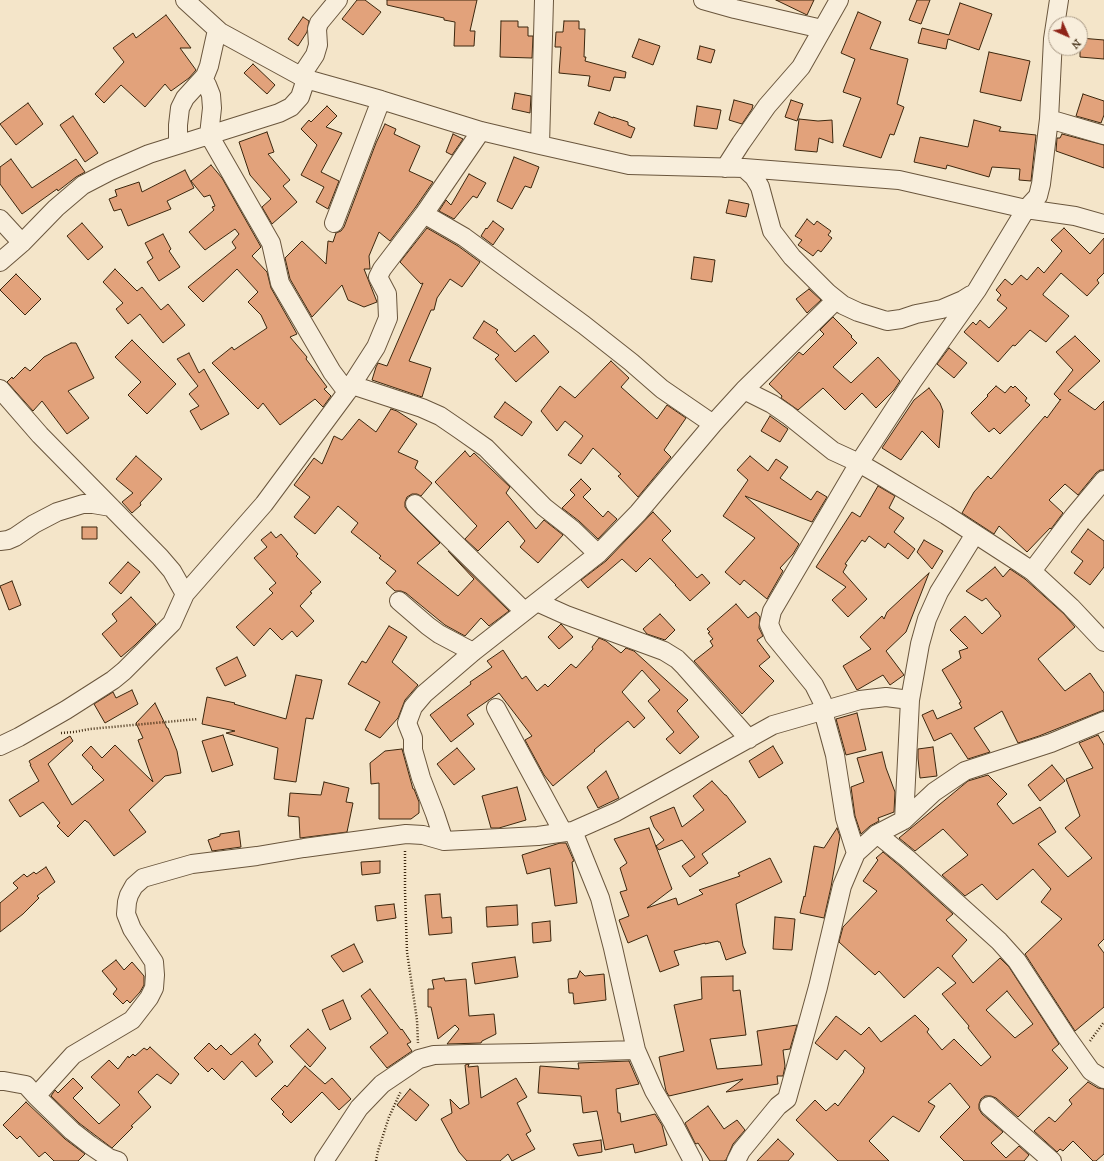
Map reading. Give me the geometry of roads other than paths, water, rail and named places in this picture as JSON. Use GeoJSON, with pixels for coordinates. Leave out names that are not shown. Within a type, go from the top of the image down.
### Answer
{"type":"FeatureCollection","features":[{"type":"Feature","properties":{"kind":"street"},"geometry":{"type":"LineString","coordinates":[[185,0],[220,32],[303,78],[481,131],[629,165],[744,168],[899,180],[1026,209],[1075,216],[1104,224]]}},
{"type":"Feature","properties":{"kind":"street"},"geometry":{"type":"LineString","coordinates":[[0,262],[22,243],[56,208],[83,185],[148,154],[279,113],[291,107],[300,97],[303,78],[318,45],[317,29],[319,23],[338,0]]}},
{"type":"Feature","properties":{"kind":"street"},"geometry":{"type":"LineString","coordinates":[[540,145],[544,0]]}},
{"type":"Feature","properties":{"kind":"street"},"geometry":{"type":"LineString","coordinates":[[703,0],[822,29]]}},
{"type":"Feature","properties":{"kind":"street"},"geometry":{"type":"LineString","coordinates":[[725,168],[767,106],[801,67],[839,0]]}},
{"type":"Feature","properties":{"kind":"street"},"geometry":{"type":"LineString","coordinates":[[856,853],[845,818],[835,755],[823,711],[822,701],[814,685],[774,636],[769,624],[772,611],[859,463],[912,382],[977,290],[1026,209],[1038,196],[1049,119],[1053,39],[1059,0]]}},
{"type":"Feature","properties":{"kind":"street"},"geometry":{"type":"LineString","coordinates":[[178,145],[180,108],[185,98],[203,79],[209,66],[217,30]]}},
{"type":"Feature","properties":{"kind":"street"},"geometry":{"type":"LineString","coordinates":[[203,79],[207,84],[211,95],[212,108],[209,135],[271,243],[280,283],[332,372],[349,388],[422,408],[440,416],[486,448],[544,507],[572,529],[598,554]]}},
{"type":"Feature","properties":{"kind":"street"},"geometry":{"type":"LineString","coordinates":[[334,222],[381,100]]}},
{"type":"Feature","properties":{"kind":"street"},"geometry":{"type":"LineString","coordinates":[[1049,119],[1104,135]]}},
{"type":"Feature","properties":{"kind":"street"},"geometry":{"type":"LineString","coordinates":[[0,746],[35,728],[113,680],[172,623],[185,594],[264,504],[349,388],[376,347],[388,318],[387,294],[378,277],[382,268],[424,214],[481,131]]}},
{"type":"Feature","properties":{"kind":"street"},"geometry":{"type":"LineString","coordinates":[[744,168],[754,177],[760,187],[772,231],[792,257],[828,293],[843,305],[858,312],[887,321],[942,309],[963,300],[977,290]]}},
{"type":"Feature","properties":{"kind":"street"},"geometry":{"type":"LineString","coordinates":[[424,214],[464,236],[584,325],[631,362],[662,389],[712,424]]}},
{"type":"Feature","properties":{"kind":"street"},"geometry":{"type":"LineString","coordinates":[[0,219],[22,243]]}},
{"type":"Feature","properties":{"kind":"street"},"geometry":{"type":"LineString","coordinates":[[444,841],[421,778],[413,750],[413,738],[407,723],[413,707],[424,694],[473,652],[598,554],[638,513],[712,424],[744,390],[836,300]]}},
{"type":"Feature","properties":{"kind":"street"},"geometry":{"type":"LineString","coordinates":[[0,389],[40,435],[168,567],[185,594]]}},
{"type":"Feature","properties":{"kind":"street"},"geometry":{"type":"LineString","coordinates":[[744,390],[772,404],[833,451],[859,463],[946,515],[1032,571],[1104,642]]}},
{"type":"Feature","properties":{"kind":"street"},"geometry":{"type":"LineString","coordinates":[[1032,571],[1073,517],[1104,480]]}},
{"type":"Feature","properties":{"kind":"street"},"geometry":{"type":"LineString","coordinates":[[0,542],[15,537],[34,524],[57,512],[83,504],[111,507]]}},
{"type":"Feature","properties":{"kind":"street"},"geometry":{"type":"LineString","coordinates":[[415,504],[530,606],[566,614],[664,651],[677,659],[749,739]]}},
{"type":"Feature","properties":{"kind":"street"},"geometry":{"type":"LineString","coordinates":[[904,820],[910,700],[920,644],[927,619],[939,592],[975,534]]}},
{"type":"Feature","properties":{"kind":"street"},"geometry":{"type":"LineString","coordinates":[[399,601],[439,634],[473,652]]}},
{"type":"Feature","properties":{"kind":"street"},"geometry":{"type":"LineString","coordinates":[[36,1096],[73,1056],[132,1020],[149,998],[154,988],[154,962],[132,929],[126,914],[129,895],[134,886],[143,878],[192,864],[406,834],[423,835],[444,841],[538,836],[568,832],[616,812],[773,725],[860,700],[886,697],[910,700]]}},
{"type":"Feature","properties":{"kind":"street"},"geometry":{"type":"LineString","coordinates":[[496,708],[568,832],[600,898],[614,948],[636,1050],[654,1091],[673,1122],[693,1161]]}},
{"type":"Feature","properties":{"kind":"street"},"geometry":{"type":"LineString","coordinates":[[736,1161],[741,1152],[778,1106],[787,1099],[818,987],[842,886],[856,853],[877,834],[904,820],[934,792],[965,770],[1051,743],[1104,721]]}},
{"type":"Feature","properties":{"kind":"street"},"geometry":{"type":"LineString","coordinates":[[877,834],[908,859],[999,941],[1017,961],[1066,1036],[1091,1071],[1104,1079]]}},
{"type":"Feature","properties":{"kind":"street"},"geometry":{"type":"LineString","coordinates":[[324,1161],[359,1108],[382,1084],[419,1059],[434,1055],[530,1054],[636,1050]]}},
{"type":"Feature","properties":{"kind":"street"},"geometry":{"type":"LineString","coordinates":[[0,1081],[26,1085],[72,1131],[109,1158],[118,1161]]}},
{"type":"Feature","properties":{"kind":"street"},"geometry":{"type":"LineString","coordinates":[[989,1106],[1052,1161]]}}]}
